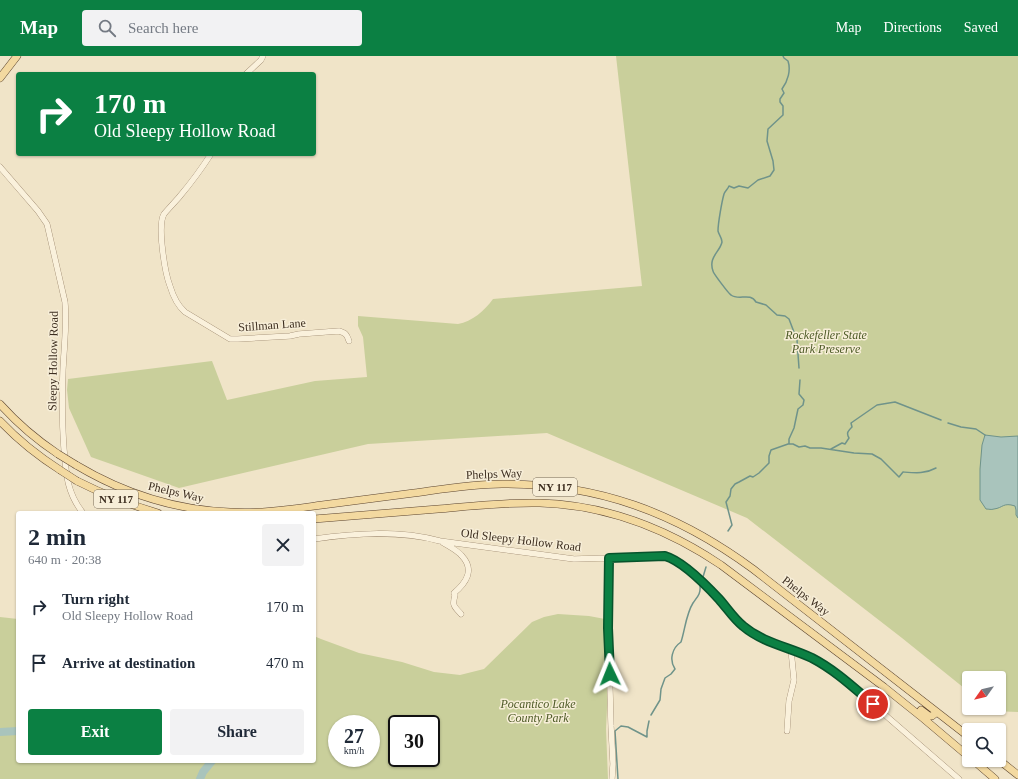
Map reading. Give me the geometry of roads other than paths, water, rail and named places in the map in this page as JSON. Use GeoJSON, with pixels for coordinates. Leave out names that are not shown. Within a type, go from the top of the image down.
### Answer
{"type":"FeatureCollection","features":[{"type":"Feature","properties":{"kind":"main road"},"geometry":{"type":"LineString","coordinates":[[0,78],[17,56]]}},
{"type":"Feature","properties":{"kind":"main road","name":"Phelps Way"},"geometry":{"type":"LineString","coordinates":[[0,404],[31,434],[58,454],[109,483],[149,498],[183,507],[219,511]]}},
{"type":"Feature","properties":{"kind":"main road","name":"Phelps Way"},"geometry":{"type":"LineString","coordinates":[[0,421],[33,451],[77,481],[120,501],[152,511]]}},
{"type":"Feature","properties":{"kind":"main road","name":"Phelps Way"},"geometry":{"type":"LineString","coordinates":[[267,511],[489,484],[553,486],[591,492],[617,499],[642,507],[678,522],[732,554],[962,732]]}},
{"type":"Feature","properties":{"kind":"main road","name":"NY 117"},"geometry":{"type":"LineString","coordinates":[[316,520],[521,503],[577,506],[625,517],[660,530],[708,556],[884,687],[924,718],[962,751]]}},
{"type":"Feature","properties":{"kind":"main road"},"geometry":{"type":"LineString","coordinates":[[884,687],[892,687],[926,715],[932,716],[937,712]]}},
{"type":"Feature","properties":{"kind":"main road"},"geometry":{"type":"LineString","coordinates":[[1006,766],[1018,775]]}},
{"type":"Feature","properties":{"kind":"main road"},"geometry":{"type":"LineString","coordinates":[[981,767],[995,779]]}},
{"type":"Feature","properties":{"kind":"street"},"geometry":{"type":"LineString","coordinates":[[248,72],[261,60],[263,56]]}},
{"type":"Feature","properties":{"kind":"street","name":"Stillman Lane"},"geometry":{"type":"LineString","coordinates":[[210,156],[181,196],[164,214],[162,220],[161,230],[166,270],[169,285],[179,306],[185,312],[230,339],[290,336],[339,331],[347,335],[349,341]]}},
{"type":"Feature","properties":{"kind":"street","name":"Sleepy Hollow Road"},"geometry":{"type":"LineString","coordinates":[[0,167],[38,211],[47,224],[65,302],[66,328],[62,400],[67,479],[74,500],[82,511]]}},
{"type":"Feature","properties":{"kind":"street","name":"Old Sleepy Hollow Road"},"geometry":{"type":"LineString","coordinates":[[316,539],[400,534],[424,536],[440,541],[574,559],[656,555],[672,558],[704,584],[742,626],[763,639],[811,658],[839,675],[959,779]]}},
{"type":"Feature","properties":{"kind":"street"},"geometry":{"type":"LineString","coordinates":[[440,541],[462,556],[468,565],[468,576],[463,584],[454,593],[454,604],[461,614]]}},
{"type":"Feature","properties":{"kind":"street"},"geometry":{"type":"LineString","coordinates":[[609,558],[608,628],[610,726],[613,764],[612,779]]}},
{"type":"Feature","properties":{"kind":"street"},"geometry":{"type":"LineString","coordinates":[[787,731],[789,701],[794,680],[791,650]]}},
{"type":"Feature","properties":{"kind":"water"},"geometry":{"type":"Polygon","coordinates":[[[985,435],[1001,437],[1018,436],[1018,518],[1016,515],[1015,506],[1005,505],[993,509],[986,509],[980,500],[980,469],[982,445],[985,435]]]}},
{"type":"Feature","properties":{"kind":"waterway"},"geometry":{"type":"LineString","coordinates":[[783,56],[788,61],[789,68],[786,83],[782,89],[784,93],[780,99],[783,106],[783,115],[768,129],[767,141],[774,170],[770,176],[758,180],[748,188],[739,186],[734,188],[729,186],[725,192],[718,227],[722,242],[713,258],[712,266],[713,271],[731,295],[734,297],[748,297],[754,299],[756,302],[766,305],[777,315],[785,316],[789,319],[797,340],[799,368]]}},
{"type":"Feature","properties":{"kind":"waterway"},"geometry":{"type":"LineString","coordinates":[[789,444],[789,439],[794,428],[798,409],[803,405],[804,400],[799,394],[800,380]]}},
{"type":"Feature","properties":{"kind":"waterway"},"geometry":{"type":"LineString","coordinates":[[831,449],[842,443],[845,444],[849,438],[848,433],[852,427],[851,423],[877,405],[895,402],[941,420]]}},
{"type":"Feature","properties":{"kind":"waterway"},"geometry":{"type":"LineString","coordinates":[[948,423],[976,429],[985,435]]}},
{"type":"Feature","properties":{"kind":"waterway"},"geometry":{"type":"LineString","coordinates":[[728,531],[732,525],[726,502],[730,496],[731,489],[735,484],[759,473],[769,463],[771,450],[788,444],[793,444],[799,447],[805,446],[810,448],[872,454],[881,459],[899,477],[903,472],[916,473],[936,468]]}},
{"type":"Feature","properties":{"kind":"waterway"},"geometry":{"type":"LineString","coordinates":[[703,577],[706,567]]}},
{"type":"Feature","properties":{"kind":"waterway"},"geometry":{"type":"LineString","coordinates":[[651,715],[660,700],[661,689],[665,678],[675,669],[672,662],[672,654],[675,647],[681,642],[689,612],[699,593],[700,586]]}},
{"type":"Feature","properties":{"kind":"waterway"},"geometry":{"type":"LineString","coordinates":[[618,779],[615,731],[621,726],[628,727],[647,737],[649,721]]}},
{"type":"Feature","properties":{"kind":"waterway"},"geometry":{"type":"LineString","coordinates":[[0,732],[16,731]]}},
{"type":"Feature","properties":{"kind":"waterway"},"geometry":{"type":"LineString","coordinates":[[200,779],[203,772],[210,763]]}},
{"type":"Feature","properties":{"kind":"park label","name":"Rockefeller State Park Preserve"},"geometry":{"type":"Point","coordinates":[826,342]}},
{"type":"Feature","properties":{"kind":"park label","name":"Pocantico Lake County Park"},"geometry":{"type":"Point","coordinates":[538,711]}}]}
